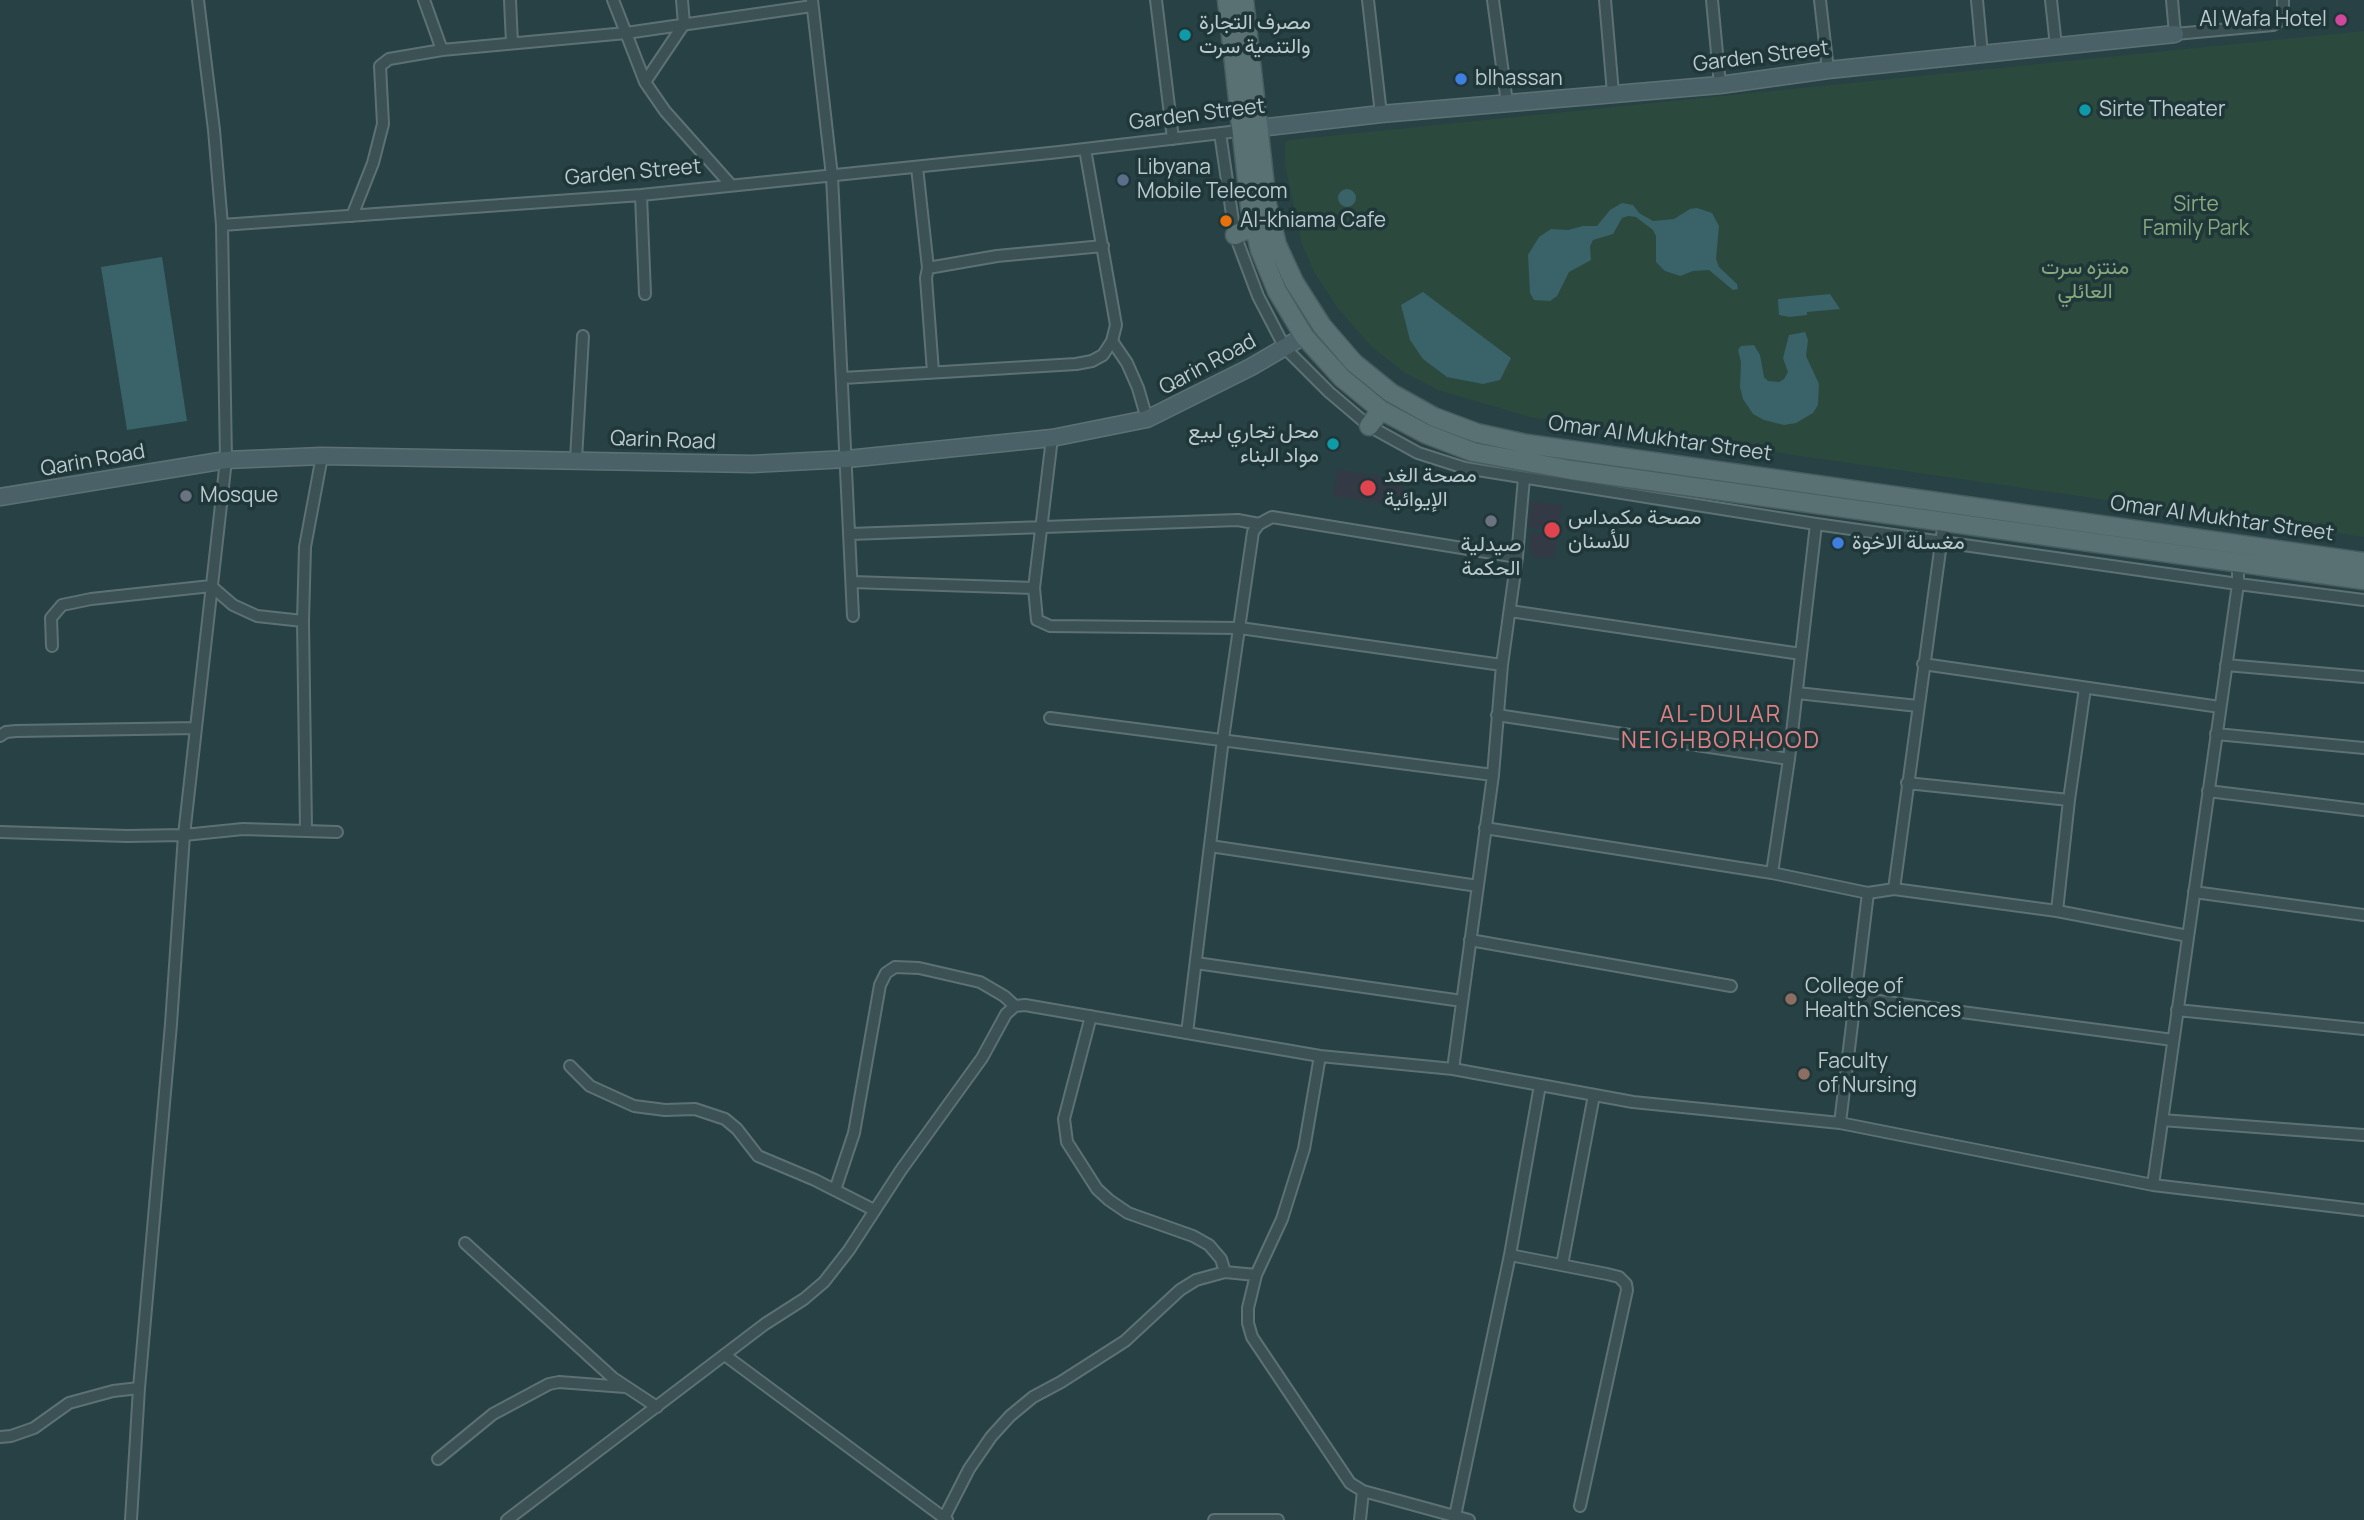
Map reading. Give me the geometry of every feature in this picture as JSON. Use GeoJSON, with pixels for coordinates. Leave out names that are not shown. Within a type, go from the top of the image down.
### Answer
{"type":"FeatureCollection","features":[{"type":"Feature","properties":{"kind":"main road"},"geometry":{"type":"LineString","coordinates":[[1227,0],[1250,129],[1250,206],[1260,250],[1277,291],[1304,336],[1342,378],[1381,410],[1426,434],[1473,452],[1525,462],[2364,580]]}},
{"type":"Feature","properties":{"kind":"main road","name":"Omar Al Mukhtar Street"},"geometry":{"type":"LineString","coordinates":[[1244,0],[1250,129],[1277,245],[1294,282],[1322,326],[1354,363],[1391,393],[1434,417],[1477,433],[1527,444],[2364,562]]}},
{"type":"Feature","properties":{"kind":"main road","name":"Garden Street"},"geometry":{"type":"LineString","coordinates":[[1250,129],[1381,114],[1720,85],[1828,70],[2175,34]]}},
{"type":"Feature","properties":{"kind":"main road"},"geometry":{"type":"LineString","coordinates":[[1236,235],[1254,226]]}},
{"type":"Feature","properties":{"kind":"main road","name":"Qarin Road"},"geometry":{"type":"LineString","coordinates":[[0,497],[226,460],[322,456],[752,464],[847,459],[1052,438],[1147,419],[1304,336]]}},
{"type":"Feature","properties":{"kind":"main road"},"geometry":{"type":"LineString","coordinates":[[1369,426],[1381,410]]}},
{"type":"Feature","properties":{"kind":"street"},"geometry":{"type":"LineString","coordinates":[[131,1520],[139,1388],[171,1024],[184,835],[226,460],[222,225],[214,130],[198,0]]}},
{"type":"Feature","properties":{"kind":"street"},"geometry":{"type":"LineString","coordinates":[[424,0],[442,50]]}},
{"type":"Feature","properties":{"kind":"street"},"geometry":{"type":"LineString","coordinates":[[510,0],[512,43]]}},
{"type":"Feature","properties":{"kind":"street"},"geometry":{"type":"LineString","coordinates":[[613,0],[646,82],[665,111],[731,185]]}},
{"type":"Feature","properties":{"kind":"street"},"geometry":{"type":"LineString","coordinates":[[646,82],[684,24],[682,0]]}},
{"type":"Feature","properties":{"kind":"street"},"geometry":{"type":"LineString","coordinates":[[1156,0],[1173,139]]}},
{"type":"Feature","properties":{"kind":"street"},"geometry":{"type":"LineString","coordinates":[[1368,0],[1381,114]]}},
{"type":"Feature","properties":{"kind":"street"},"geometry":{"type":"LineString","coordinates":[[1493,0],[1507,103]]}},
{"type":"Feature","properties":{"kind":"street"},"geometry":{"type":"LineString","coordinates":[[1605,0],[1613,93]]}},
{"type":"Feature","properties":{"kind":"street"},"geometry":{"type":"LineString","coordinates":[[1712,0],[1720,85]]}},
{"type":"Feature","properties":{"kind":"street"},"geometry":{"type":"LineString","coordinates":[[1819,0],[1828,70]]}},
{"type":"Feature","properties":{"kind":"street"},"geometry":{"type":"LineString","coordinates":[[1977,0],[1982,54]]}},
{"type":"Feature","properties":{"kind":"street"},"geometry":{"type":"LineString","coordinates":[[2051,0],[2056,46]]}},
{"type":"Feature","properties":{"kind":"street"},"geometry":{"type":"LineString","coordinates":[[2172,0],[2175,34],[2273,25],[2283,19],[2283,0]]}},
{"type":"Feature","properties":{"kind":"street"},"geometry":{"type":"LineString","coordinates":[[352,216],[373,163],[381,133],[383,124],[380,66],[388,59],[442,50],[626,33],[812,3],[832,176],[853,616]]}},
{"type":"Feature","properties":{"kind":"street","name":"Garden Street"},"geometry":{"type":"LineString","coordinates":[[222,225],[641,195],[1085,149],[1250,129]]}},
{"type":"Feature","properties":{"kind":"street"},"geometry":{"type":"LineString","coordinates":[[1220,133],[1236,235],[1258,296],[1285,348],[1329,392],[1369,426],[1418,453],[1465,468],[1816,524],[2364,600]]}},
{"type":"Feature","properties":{"kind":"street"},"geometry":{"type":"LineString","coordinates":[[843,379],[1084,362],[1103,355],[1112,341],[1116,325],[1085,149]]}},
{"type":"Feature","properties":{"kind":"street"},"geometry":{"type":"LineString","coordinates":[[917,167],[928,268],[926,278],[933,372]]}},
{"type":"Feature","properties":{"kind":"street"},"geometry":{"type":"LineString","coordinates":[[641,195],[645,294]]}},
{"type":"Feature","properties":{"kind":"street"},"geometry":{"type":"LineString","coordinates":[[928,268],[997,256],[1103,246]]}},
{"type":"Feature","properties":{"kind":"street"},"geometry":{"type":"LineString","coordinates":[[576,460],[583,336]]}},
{"type":"Feature","properties":{"kind":"street"},"geometry":{"type":"LineString","coordinates":[[1112,341],[1127,363],[1147,419]]}},
{"type":"Feature","properties":{"kind":"street"},"geometry":{"type":"LineString","coordinates":[[1052,438],[1034,589],[1037,620],[1050,626],[1240,628],[1502,665]]}},
{"type":"Feature","properties":{"kind":"street"},"geometry":{"type":"LineString","coordinates":[[306,830],[303,621],[305,547],[322,456]]}},
{"type":"Feature","properties":{"kind":"street"},"geometry":{"type":"LineString","coordinates":[[1453,1069],[1493,775],[1502,665],[1517,557],[1524,478]]}},
{"type":"Feature","properties":{"kind":"street"},"geometry":{"type":"LineString","coordinates":[[1187,1033],[1223,739],[1253,532],[1259,524],[1272,517],[1517,557]]}},
{"type":"Feature","properties":{"kind":"street"},"geometry":{"type":"LineString","coordinates":[[850,534],[1238,520],[1259,524]]}},
{"type":"Feature","properties":{"kind":"street"},"geometry":{"type":"LineString","coordinates":[[1894,888],[1944,521]]}},
{"type":"Feature","properties":{"kind":"street"},"geometry":{"type":"LineString","coordinates":[[1772,873],[1789,759],[1816,524]]}},
{"type":"Feature","properties":{"kind":"street"},"geometry":{"type":"LineString","coordinates":[[2153,1185],[2238,584],[2238,562]]}},
{"type":"Feature","properties":{"kind":"street"},"geometry":{"type":"LineString","coordinates":[[852,582],[1034,589]]}},
{"type":"Feature","properties":{"kind":"street"},"geometry":{"type":"LineString","coordinates":[[51,646],[51,618],[62,605],[91,599],[211,586],[233,605],[257,616],[303,621]]}},
{"type":"Feature","properties":{"kind":"street"},"geometry":{"type":"LineString","coordinates":[[1510,611],[1801,654]]}},
{"type":"Feature","properties":{"kind":"street"},"geometry":{"type":"LineString","coordinates":[[1923,664],[2220,707]]}},
{"type":"Feature","properties":{"kind":"street"},"geometry":{"type":"LineString","coordinates":[[2226,665],[2364,677]]}},
{"type":"Feature","properties":{"kind":"street"},"geometry":{"type":"LineString","coordinates":[[2057,911],[2085,688]]}},
{"type":"Feature","properties":{"kind":"street"},"geometry":{"type":"LineString","coordinates":[[1797,693],[1918,706]]}},
{"type":"Feature","properties":{"kind":"street"},"geometry":{"type":"LineString","coordinates":[[1497,715],[1789,759]]}},
{"type":"Feature","properties":{"kind":"street"},"geometry":{"type":"LineString","coordinates":[[1050,718],[1493,775]]}},
{"type":"Feature","properties":{"kind":"street"},"geometry":{"type":"LineString","coordinates":[[0,736],[16,731],[196,728]]}},
{"type":"Feature","properties":{"kind":"street"},"geometry":{"type":"LineString","coordinates":[[2216,734],[2364,748]]}},
{"type":"Feature","properties":{"kind":"street"},"geometry":{"type":"LineString","coordinates":[[1907,783],[2069,800]]}},
{"type":"Feature","properties":{"kind":"street"},"geometry":{"type":"LineString","coordinates":[[2208,790],[2364,810]]}},
{"type":"Feature","properties":{"kind":"street"},"geometry":{"type":"LineString","coordinates":[[1485,828],[1772,873],[1868,893],[1894,888],[2057,911],[2188,936]]}},
{"type":"Feature","properties":{"kind":"street"},"geometry":{"type":"LineString","coordinates":[[0,832],[184,835],[243,829],[337,832]]}},
{"type":"Feature","properties":{"kind":"street"},"geometry":{"type":"LineString","coordinates":[[1210,846],[1478,886]]}},
{"type":"Feature","properties":{"kind":"street"},"geometry":{"type":"LineString","coordinates":[[2194,892],[2364,915]]}},
{"type":"Feature","properties":{"kind":"street"},"geometry":{"type":"LineString","coordinates":[[1840,1123],[1868,893]]}},
{"type":"Feature","properties":{"kind":"street"},"geometry":{"type":"LineString","coordinates":[[1470,940],[1731,986]]}},
{"type":"Feature","properties":{"kind":"street"},"geometry":{"type":"LineString","coordinates":[[1196,963],[1462,1001]]}},
{"type":"Feature","properties":{"kind":"street"},"geometry":{"type":"LineString","coordinates":[[835,1190],[854,1133],[880,985],[886,973],[895,967],[919,968],[980,982],[1015,1006]]}},
{"type":"Feature","properties":{"kind":"street"},"geometry":{"type":"LineString","coordinates":[[1856,998],[2173,1040]]}},
{"type":"Feature","properties":{"kind":"street"},"geometry":{"type":"LineString","coordinates":[[507,1520],[824,1282],[982,1058],[1006,1014],[1015,1006],[1025,1005],[1320,1056],[1453,1069],[1633,1102],[1840,1123],[2153,1185],[2364,1210]]}},
{"type":"Feature","properties":{"kind":"street"},"geometry":{"type":"LineString","coordinates":[[2177,1010],[2364,1029]]}},
{"type":"Feature","properties":{"kind":"street"},"geometry":{"type":"LineString","coordinates":[[1091,1016],[1064,1119],[1067,1142],[1097,1189],[1109,1200],[1128,1213],[1193,1236],[1209,1245],[1222,1259],[1225,1272]]}},
{"type":"Feature","properties":{"kind":"street"},"geometry":{"type":"LineString","coordinates":[[1320,1056],[1304,1149],[1282,1219],[1256,1275],[1248,1308],[1252,1337],[1350,1483],[1363,1491],[1468,1520]]}},
{"type":"Feature","properties":{"kind":"street"},"geometry":{"type":"LineString","coordinates":[[570,1066],[590,1086],[634,1106],[665,1110],[695,1109],[725,1119],[737,1129],[758,1156],[874,1210]]}},
{"type":"Feature","properties":{"kind":"street"},"geometry":{"type":"LineString","coordinates":[[1455,1516],[1510,1255],[1540,1085]]}},
{"type":"Feature","properties":{"kind":"street"},"geometry":{"type":"LineString","coordinates":[[1562,1265],[1594,1095]]}},
{"type":"Feature","properties":{"kind":"street"},"geometry":{"type":"LineString","coordinates":[[2162,1120],[2364,1135]]}},
{"type":"Feature","properties":{"kind":"street"},"geometry":{"type":"LineString","coordinates":[[465,1243],[625,1387],[657,1407]]}},
{"type":"Feature","properties":{"kind":"street"},"geometry":{"type":"LineString","coordinates":[[1510,1255],[1619,1278],[1626,1284],[1627,1290],[1580,1506]]}},
{"type":"Feature","properties":{"kind":"street"},"geometry":{"type":"LineString","coordinates":[[726,1356],[945,1519],[969,1469],[1010,1416],[1033,1397],[1125,1341],[1180,1290],[1196,1280],[1225,1272],[1256,1275]]}},
{"type":"Feature","properties":{"kind":"street"},"geometry":{"type":"LineString","coordinates":[[438,1459],[493,1414],[538,1388],[559,1382],[625,1387]]}},
{"type":"Feature","properties":{"kind":"street"},"geometry":{"type":"LineString","coordinates":[[0,1437],[34,1428],[69,1403],[88,1396],[139,1388]]}},
{"type":"Feature","properties":{"kind":"street"},"geometry":{"type":"LineString","coordinates":[[1360,1520],[1363,1491]]}},
{"type":"Feature","properties":{"kind":"street"},"geometry":{"type":"LineString","coordinates":[[1214,1520],[1278,1520]]}},
{"type":"Feature","properties":{"kind":"shaded area","name":"مصحة الغد الإيوائية"},"geometry":{"type":"Polygon","coordinates":[[[1337,470],[1404,480],[1400,506],[1333,496],[1337,470]]]}},
{"type":"Feature","properties":{"kind":"shaded area","name":"مصحة مكمداس للأسنان"},"geometry":{"type":"Polygon","coordinates":[[[1532,501],[1562,505],[1554,558],[1532,557],[1532,550],[1529,549],[1531,532],[1544,534],[1543,529],[1528,527],[1532,501]]]}},
{"type":"Feature","properties":{"kind":"green space","name":"Sirte Family Park"},"geometry":{"type":"Polygon","coordinates":[[[2364,31],[2364,537],[1530,417],[1438,390],[1405,373],[1372,347],[1337,307],[1314,272],[1302,244],[1285,165],[1285,143],[1289,140],[2364,31]]]}},
{"type":"Feature","properties":{"kind":"water"},"geometry":{"type":"Polygon","coordinates":[[[1347,189],[1353,192],[1356,198],[1353,204],[1347,207],[1341,204],[1338,198],[1341,192],[1347,189]]]}},
{"type":"Feature","properties":{"kind":"water"},"geometry":{"type":"Polygon","coordinates":[[[1622,203],[1633,205],[1639,213],[1653,221],[1674,219],[1690,209],[1697,208],[1712,213],[1719,226],[1716,259],[1719,267],[1737,284],[1738,289],[1733,290],[1709,270],[1693,271],[1680,276],[1665,271],[1656,262],[1656,236],[1653,230],[1636,217],[1628,216],[1622,218],[1613,234],[1593,240],[1590,246],[1591,260],[1569,272],[1557,296],[1550,301],[1534,300],[1530,293],[1528,255],[1539,237],[1551,229],[1568,230],[1597,226],[1610,210],[1622,203]]]}},
{"type":"Feature","properties":{"kind":"water"},"geometry":{"type":"Polygon","coordinates":[[[162,257],[187,421],[127,430],[101,267],[162,257]]]}},
{"type":"Feature","properties":{"kind":"water"},"geometry":{"type":"Polygon","coordinates":[[[1423,292],[1511,358],[1500,380],[1483,384],[1447,377],[1423,359],[1410,340],[1401,305],[1423,292]]]}},
{"type":"Feature","properties":{"kind":"water"},"geometry":{"type":"Polygon","coordinates":[[[1830,294],[1840,309],[1807,312],[1807,315],[1789,317],[1779,315],[1778,299],[1830,294]]]}},
{"type":"Feature","properties":{"kind":"water"},"geometry":{"type":"Polygon","coordinates":[[[1805,332],[1808,340],[1806,356],[1819,384],[1818,405],[1813,413],[1796,423],[1784,425],[1753,414],[1743,399],[1740,387],[1741,362],[1738,350],[1741,346],[1754,345],[1760,355],[1764,377],[1768,381],[1779,382],[1788,372],[1783,358],[1789,335],[1805,332]]]}},
{"type":"Feature","properties":{"kind":"place","name":"Al Wafa Hotel"},"geometry":{"type":"Point","coordinates":[2341,20]}},
{"type":"Feature","properties":{"kind":"place","name":"مصرف التجارة والتنمية سرت"},"geometry":{"type":"Point","coordinates":[1185,35]}},
{"type":"Feature","properties":{"kind":"place","name":"blhassan"},"geometry":{"type":"Point","coordinates":[1461,79]}},
{"type":"Feature","properties":{"kind":"place","name":"Sirte Theater"},"geometry":{"type":"Point","coordinates":[2085,110]}},
{"type":"Feature","properties":{"kind":"place","name":"Libyana Mobile Telecom"},"geometry":{"type":"Point","coordinates":[1123,180]}},
{"type":"Feature","properties":{"kind":"place","name":"Al-khiama Cafe"},"geometry":{"type":"Point","coordinates":[1226,221]}},
{"type":"Feature","properties":{"kind":"place","name":"محل تجاري لبيع مواد البناء"},"geometry":{"type":"Point","coordinates":[1333,444]}},
{"type":"Feature","properties":{"kind":"place","name":"مصحة الغد الإيوائية"},"geometry":{"type":"Point","coordinates":[1368,488]}},
{"type":"Feature","properties":{"kind":"place","name":"Mosque"},"geometry":{"type":"Point","coordinates":[186,496]}},
{"type":"Feature","properties":{"kind":"place","name":"صيدلية الحكمة"},"geometry":{"type":"Point","coordinates":[1491,521]}},
{"type":"Feature","properties":{"kind":"place","name":"مصحة مكمداس للأسنان"},"geometry":{"type":"Point","coordinates":[1552,530]}},
{"type":"Feature","properties":{"kind":"place","name":"مغسلة الاخوة"},"geometry":{"type":"Point","coordinates":[1838,543]}},
{"type":"Feature","properties":{"kind":"place","name":"College of Health Sciences"},"geometry":{"type":"Point","coordinates":[1791,999]}},
{"type":"Feature","properties":{"kind":"place","name":"Faculty of Nursing"},"geometry":{"type":"Point","coordinates":[1804,1074]}},
{"type":"Feature","properties":{"kind":"district","name":"AL-DULAR NEIGHBORHOOD"},"geometry":{"type":"Point","coordinates":[1721,729]}},
{"type":"Feature","properties":{"kind":"park label","name":"منتزه سرت العائلي"},"geometry":{"type":"Point","coordinates":[2085,280]}}]}
